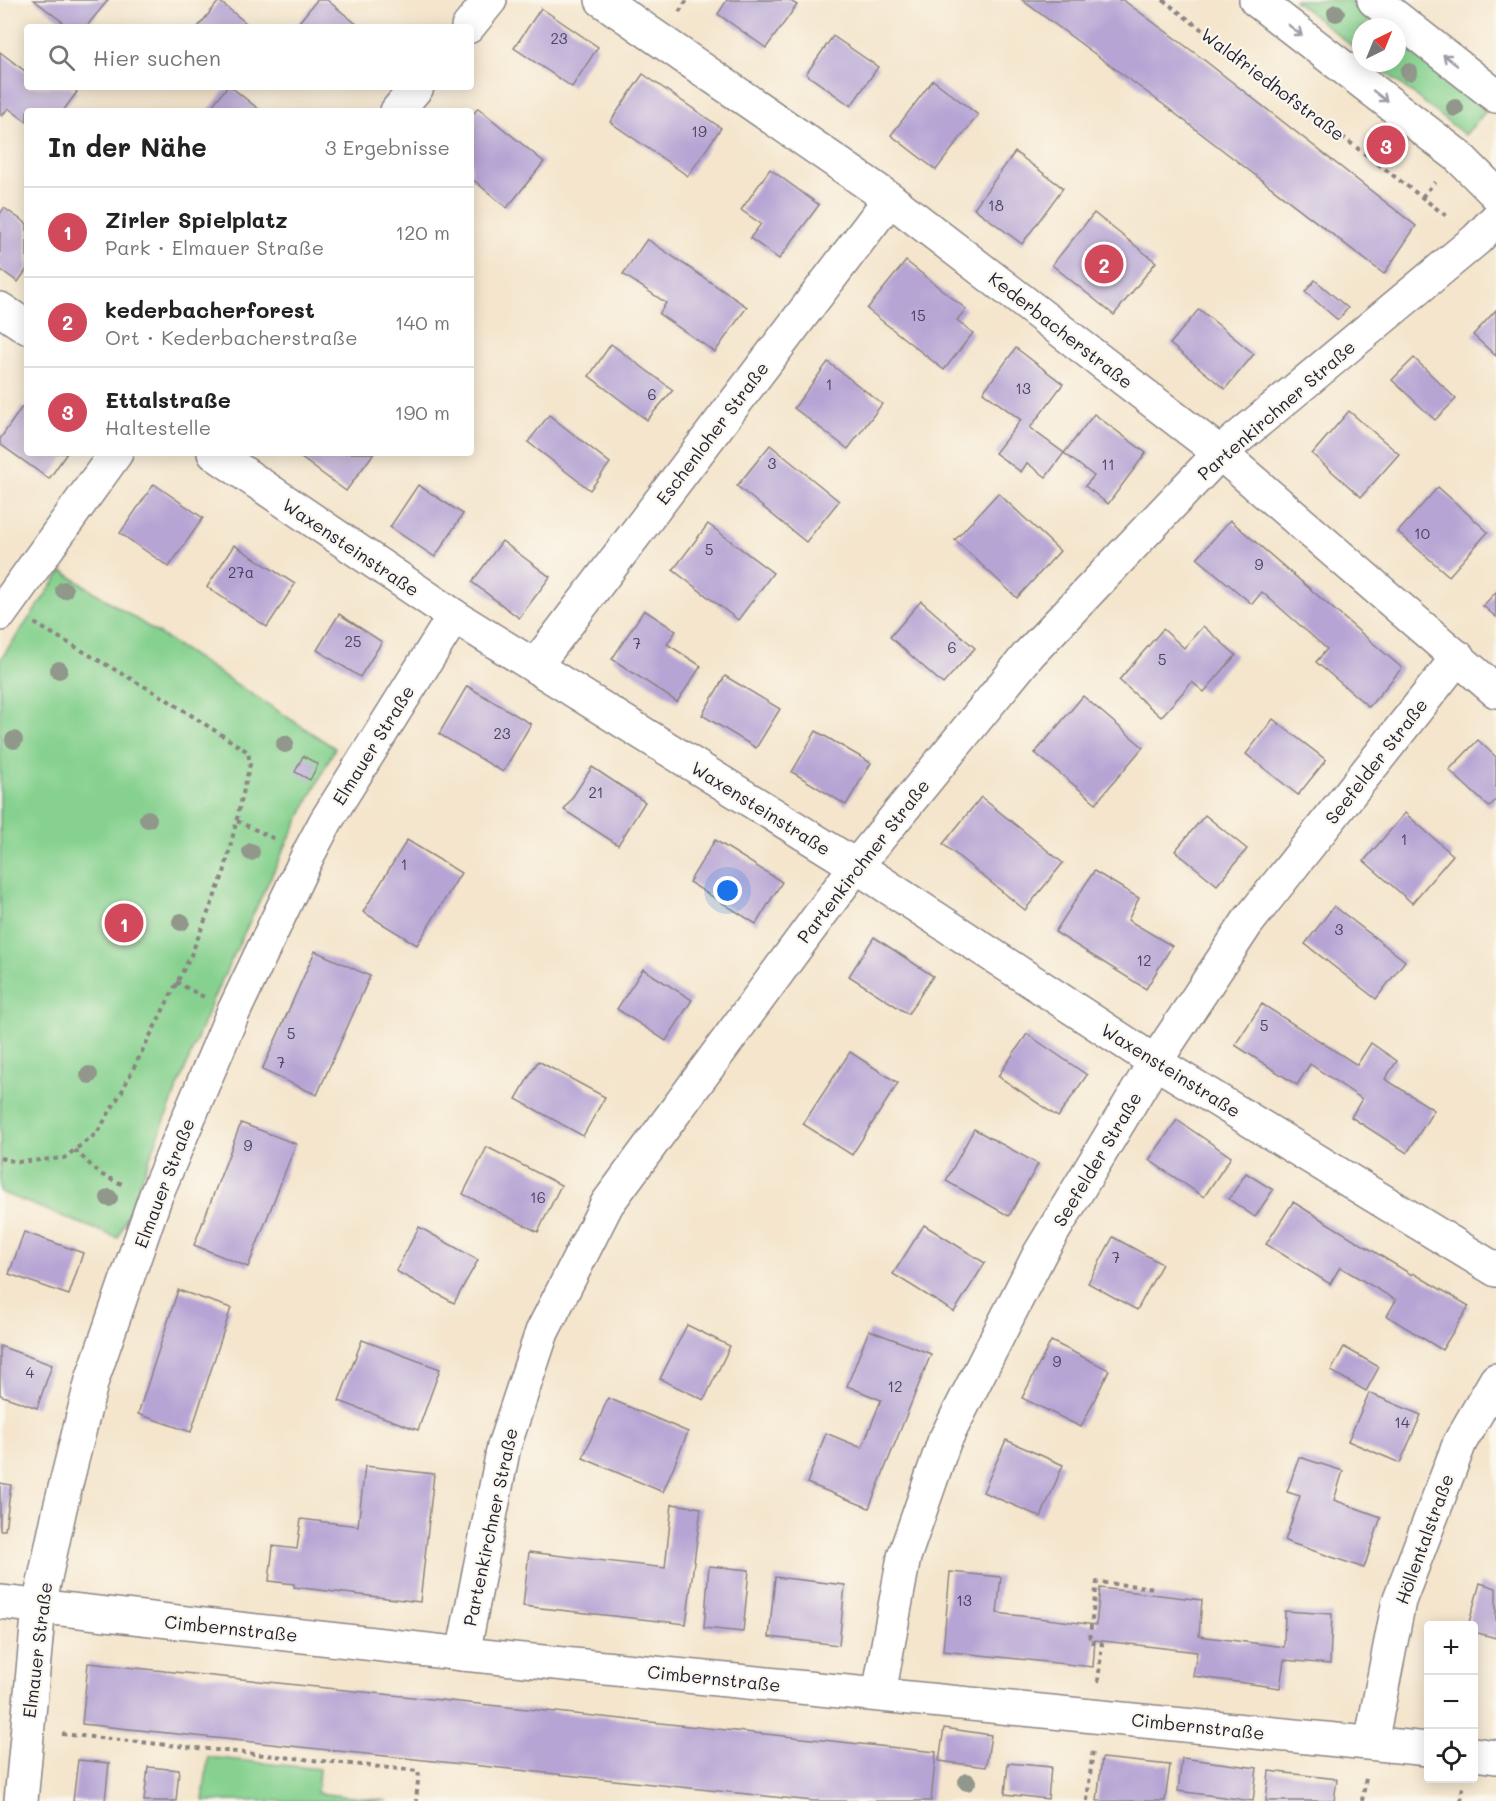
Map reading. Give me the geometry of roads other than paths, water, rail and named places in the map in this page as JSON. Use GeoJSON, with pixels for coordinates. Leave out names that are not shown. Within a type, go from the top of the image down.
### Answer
{"type":"FeatureCollection","features":[{"type":"Feature","properties":{"kind":"street"},"geometry":{"type":"LineString","coordinates":[[470,24],[490,0]]}},
{"type":"Feature","properties":{"kind":"street","name":"Kederbacherstraße"},"geometry":{"type":"LineString","coordinates":[[602,0],[890,199],[1221,453],[1496,691]]}},
{"type":"Feature","properties":{"kind":"street"},"geometry":{"type":"LineString","coordinates":[[1256,0],[1458,156],[1496,194]]}},
{"type":"Feature","properties":{"kind":"street"},"geometry":{"type":"LineString","coordinates":[[1374,0],[1496,96]]}},
{"type":"Feature","properties":{"kind":"street"},"geometry":{"type":"LineString","coordinates":[[400,108],[414,90]]}},
{"type":"Feature","properties":{"kind":"street","name":"Eschenloher Straße"},"geometry":{"type":"LineString","coordinates":[[535,666],[890,199]]}},
{"type":"Feature","properties":{"kind":"street","name":"Partenkirchner Straße"},"geometry":{"type":"LineString","coordinates":[[463,1654],[504,1446],[542,1332],[607,1204],[856,866],[1029,654],[1221,453],[1486,229]]}},
{"type":"Feature","properties":{"kind":"street"},"geometry":{"type":"LineString","coordinates":[[0,309],[24,325]]}},
{"type":"Feature","properties":{"kind":"street"},"geometry":{"type":"LineString","coordinates":[[3,610],[114,456]]}},
{"type":"Feature","properties":{"kind":"street","name":"Waxensteinstraße"},"geometry":{"type":"LineString","coordinates":[[218,456],[454,616],[856,866],[1155,1062],[1496,1270]]}},
{"type":"Feature","properties":{"kind":"street","name":"Elmauer Straße"},"geometry":{"type":"LineString","coordinates":[[21,1801],[39,1606],[60,1508],[92,1380],[156,1195],[233,1013],[309,853],[326,820],[454,616]]}},
{"type":"Feature","properties":{"kind":"street","name":"Seefelder Straße"},"geometry":{"type":"LineString","coordinates":[[879,1694],[904,1557],[944,1443],[1040,1253],[1155,1062],[1247,923],[1458,657]]}},
{"type":"Feature","properties":{"kind":"street","name":"Höllentalstraße"},"geometry":{"type":"LineString","coordinates":[[1371,1743],[1399,1601],[1460,1442],[1496,1380]]}},
{"type":"Feature","properties":{"kind":"street","name":"Cimbernstraße"},"geometry":{"type":"LineString","coordinates":[[0,1602],[463,1654],[1424,1749]]}},
{"type":"Feature","properties":{"kind":"street"},"geometry":{"type":"LineString","coordinates":[[1478,1754],[1496,1756]]}},
{"type":"Feature","properties":{"kind":"place","name":"Ettalstraße"},"geometry":{"type":"Point","coordinates":[1386,145]}},
{"type":"Feature","properties":{"kind":"place","name":"kederbacherforest"},"geometry":{"type":"Point","coordinates":[1104,264]}},
{"type":"Feature","properties":{"kind":"place","name":"Zirler Spielplatz"},"geometry":{"type":"Point","coordinates":[124,923]}}]}
